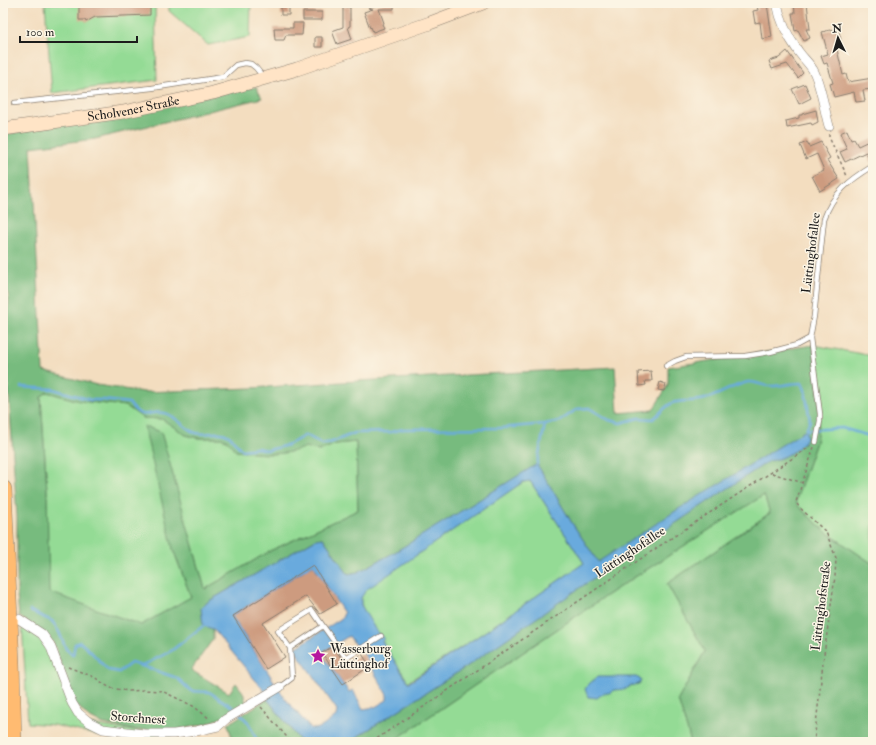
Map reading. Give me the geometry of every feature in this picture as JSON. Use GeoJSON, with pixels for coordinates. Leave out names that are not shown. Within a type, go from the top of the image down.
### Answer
{"type":"FeatureCollection","features":[{"type":"Feature","properties":{"kind":"highway"},"geometry":{"type":"LineString","coordinates":[[3,489],[13,742]]}},
{"type":"Feature","properties":{"kind":"main road","name":"Scholvener Straße"},"geometry":{"type":"LineString","coordinates":[[3,129],[123,112],[213,93],[263,80],[337,56],[483,3]]}},
{"type":"Feature","properties":{"kind":"street"},"geometry":{"type":"LineString","coordinates":[[777,3],[781,18],[789,36],[797,50],[814,70],[829,126]]}},
{"type":"Feature","properties":{"kind":"street","name":"Storchnest"},"geometry":{"type":"LineString","coordinates":[[19,618],[42,634],[50,645],[72,703],[78,713],[89,722],[102,729],[144,734],[174,734],[218,726],[226,719],[280,686]]}},
{"type":"Feature","properties":{"kind":"lane","name":"Scholvener Straße"},"geometry":{"type":"LineString","coordinates":[[14,103],[152,88],[223,77],[236,65],[245,63],[251,64],[256,68],[263,80]]}},
{"type":"Feature","properties":{"kind":"lane","name":"Lüttinghofallee"},"geometry":{"type":"LineString","coordinates":[[816,442],[820,421],[810,338],[814,316],[824,218],[828,206],[836,194],[849,182],[873,166]]}},
{"type":"Feature","properties":{"kind":"lane"},"geometry":{"type":"LineString","coordinates":[[666,366],[675,360],[686,357],[745,356],[770,352],[797,346],[810,338]]}},
{"type":"Feature","properties":{"kind":"lane"},"geometry":{"type":"LineString","coordinates":[[280,686],[292,678],[290,648],[278,631],[312,610],[346,658],[381,636]]}},
{"type":"Feature","properties":{"kind":"lane"},"geometry":{"type":"LineString","coordinates":[[290,648],[324,626]]}},
{"type":"Feature","properties":{"kind":"path"},"geometry":{"type":"LineString","coordinates":[[829,126],[829,137],[849,182]]}},
{"type":"Feature","properties":{"kind":"path","name":"Lüttinghofallee"},"geometry":{"type":"LineString","coordinates":[[372,742],[632,564],[807,450],[816,442]]}},
{"type":"Feature","properties":{"kind":"path","name":"Lüttinghofstraße"},"geometry":{"type":"LineString","coordinates":[[814,742],[835,577],[836,558],[826,532],[799,507],[796,502],[816,442]]}},
{"type":"Feature","properties":{"kind":"path"},"geometry":{"type":"LineString","coordinates":[[771,473],[802,483]]}},
{"type":"Feature","properties":{"kind":"path"},"geometry":{"type":"LineString","coordinates":[[57,662],[94,677],[110,688],[129,691],[162,690],[193,706],[218,726]]}},
{"type":"Feature","properties":{"kind":"path"},"geometry":{"type":"LineString","coordinates":[[256,701],[291,742]]}},
{"type":"Feature","properties":{"kind":"green space"},"geometry":{"type":"Polygon","coordinates":[[[45,3],[155,3],[157,80],[52,93],[45,3]]]}},
{"type":"Feature","properties":{"kind":"green space"},"geometry":{"type":"Polygon","coordinates":[[[169,3],[251,3],[250,37],[208,45],[169,11],[169,3]]]}},
{"type":"Feature","properties":{"kind":"green space"},"geometry":{"type":"Polygon","coordinates":[[[256,87],[262,98],[95,139],[31,147],[43,371],[97,385],[144,392],[251,388],[615,367],[618,413],[653,410],[668,385],[668,367],[813,345],[820,414],[816,442],[796,502],[799,507],[826,532],[873,564],[873,742],[691,742],[678,700],[705,651],[667,584],[770,513],[764,495],[613,591],[392,742],[349,742],[466,667],[603,571],[537,465],[395,552],[358,572],[348,574],[323,538],[316,539],[209,601],[201,608],[213,629],[213,639],[191,670],[229,693],[236,683],[243,692],[246,703],[223,717],[206,724],[176,730],[133,730],[100,723],[87,716],[75,703],[53,642],[19,616],[17,595],[17,517],[5,334],[9,301],[3,260],[3,135],[256,87]],[[47,392],[41,397],[47,491],[49,592],[141,625],[191,597],[173,549],[144,426],[161,432],[205,589],[272,550],[358,510],[356,442],[336,444],[319,451],[306,447],[289,452],[272,454],[236,451],[227,440],[221,438],[199,438],[186,435],[162,419],[143,418],[126,406],[80,401],[47,392]]]}},
{"type":"Feature","properties":{"kind":"green space"},"geometry":{"type":"Polygon","coordinates":[[[813,345],[873,356],[873,564],[826,532],[799,507],[796,502],[816,442],[813,345]]]}},
{"type":"Feature","properties":{"kind":"green space"},"geometry":{"type":"Polygon","coordinates":[[[47,392],[80,401],[126,406],[143,418],[162,419],[186,435],[199,438],[221,438],[227,440],[236,451],[272,454],[289,452],[306,446],[319,451],[336,444],[356,442],[358,510],[272,550],[205,589],[161,433],[173,549],[191,597],[141,625],[48,592],[47,491],[41,397],[47,392]]]}},
{"type":"Feature","properties":{"kind":"green space"},"geometry":{"type":"Polygon","coordinates":[[[530,481],[584,563],[486,631],[408,682],[382,641],[384,639],[373,626],[365,613],[361,602],[362,595],[366,589],[523,482],[530,481]]]}},
{"type":"Feature","properties":{"kind":"green space"},"geometry":{"type":"Polygon","coordinates":[[[764,495],[770,513],[667,584],[705,651],[678,700],[691,742],[392,742],[613,591],[764,495]]]}},
{"type":"Feature","properties":{"kind":"green space"},"geometry":{"type":"Polygon","coordinates":[[[22,623],[39,636],[47,646],[84,723],[171,737],[171,742],[133,742],[54,725],[28,723],[22,623]]]}},
{"type":"Feature","properties":{"kind":"green space"},"geometry":{"type":"Polygon","coordinates":[[[267,699],[301,742],[233,742],[228,724],[267,699]]]}},
{"type":"Feature","properties":{"kind":"water"},"geometry":{"type":"Polygon","coordinates":[[[806,430],[807,438],[795,450],[786,456],[769,461],[604,571],[466,667],[349,742],[301,742],[264,695],[266,693],[213,629],[203,626],[201,608],[209,601],[316,539],[323,538],[348,574],[358,572],[395,552],[537,464],[572,523],[598,562],[680,508],[806,430]],[[530,481],[523,482],[366,590],[361,598],[361,605],[378,634],[379,633],[384,639],[382,641],[408,682],[486,631],[584,563],[530,481]],[[313,565],[232,616],[284,697],[310,728],[317,729],[336,716],[337,710],[294,649],[342,618],[344,613],[313,565]],[[349,636],[321,653],[349,692],[353,690],[363,709],[375,707],[387,700],[387,695],[360,647],[357,648],[349,636]]]}},
{"type":"Feature","properties":{"kind":"water"},"geometry":{"type":"Polygon","coordinates":[[[597,677],[636,677],[641,681],[639,684],[630,686],[626,689],[604,693],[597,698],[588,697],[585,689],[597,677]]]}},
{"type":"Feature","properties":{"kind":"building"},"geometry":{"type":"Polygon","coordinates":[[[79,3],[150,3],[150,15],[95,17],[86,22],[85,20],[79,20],[79,3]]]}},
{"type":"Feature","properties":{"kind":"building"},"geometry":{"type":"Polygon","coordinates":[[[384,3],[394,3],[394,9],[379,9],[384,23],[382,24],[384,28],[373,32],[364,12],[373,9],[368,8],[384,3]]]}},
{"type":"Feature","properties":{"kind":"building"},"geometry":{"type":"Polygon","coordinates":[[[794,3],[807,3],[810,29],[806,29],[810,38],[804,41],[798,30],[795,31],[792,13],[795,13],[794,3]]]}},
{"type":"Feature","properties":{"kind":"building"},"geometry":{"type":"Polygon","coordinates":[[[767,4],[772,37],[762,39],[760,22],[755,23],[753,11],[758,10],[757,6],[767,4]]]}},
{"type":"Feature","properties":{"kind":"building"},"geometry":{"type":"Polygon","coordinates":[[[281,7],[289,7],[289,15],[281,15],[281,7]]]}},
{"type":"Feature","properties":{"kind":"building"},"geometry":{"type":"Polygon","coordinates":[[[343,7],[350,7],[350,26],[348,27],[352,39],[337,44],[332,31],[343,27],[343,7]]]}},
{"type":"Feature","properties":{"kind":"building"},"geometry":{"type":"Polygon","coordinates":[[[303,12],[322,12],[322,20],[303,20],[303,12]]]}},
{"type":"Feature","properties":{"kind":"building"},"geometry":{"type":"Polygon","coordinates":[[[293,23],[303,23],[302,35],[286,35],[284,40],[275,40],[274,28],[293,28],[293,23]]]}},
{"type":"Feature","properties":{"kind":"building"},"geometry":{"type":"Polygon","coordinates":[[[838,28],[841,40],[835,41],[843,75],[846,74],[848,82],[873,78],[873,89],[863,90],[865,101],[856,102],[854,92],[834,97],[830,84],[833,83],[827,63],[824,64],[821,56],[828,54],[822,32],[838,28]]]}},
{"type":"Feature","properties":{"kind":"building"},"geometry":{"type":"Polygon","coordinates":[[[315,37],[322,37],[322,47],[315,47],[315,37]]]}},
{"type":"Feature","properties":{"kind":"building"},"geometry":{"type":"Polygon","coordinates":[[[787,51],[803,73],[798,78],[787,64],[772,69],[769,61],[779,58],[787,51]]]}},
{"type":"Feature","properties":{"kind":"building"},"geometry":{"type":"Polygon","coordinates":[[[805,84],[811,98],[799,104],[792,89],[805,84]]]}},
{"type":"Feature","properties":{"kind":"building"},"geometry":{"type":"Polygon","coordinates":[[[816,110],[818,122],[812,125],[811,123],[787,128],[786,121],[799,118],[799,115],[816,110]]]}},
{"type":"Feature","properties":{"kind":"building"},"geometry":{"type":"Polygon","coordinates":[[[847,130],[851,140],[854,139],[858,146],[873,139],[873,162],[871,163],[866,152],[845,162],[840,152],[847,149],[840,133],[847,130]]]}},
{"type":"Feature","properties":{"kind":"building"},"geometry":{"type":"Polygon","coordinates":[[[807,142],[809,147],[821,142],[830,158],[827,160],[839,179],[820,191],[812,176],[824,170],[817,154],[806,159],[800,145],[807,142]]]}},
{"type":"Feature","properties":{"kind":"building"},"geometry":{"type":"Polygon","coordinates":[[[651,371],[652,381],[645,381],[646,385],[639,386],[638,372],[651,371]]]}},
{"type":"Feature","properties":{"kind":"building"},"geometry":{"type":"Polygon","coordinates":[[[660,382],[666,384],[664,391],[658,390],[660,382]]]}},
{"type":"Feature","properties":{"kind":"building"},"geometry":{"type":"Polygon","coordinates":[[[313,565],[337,604],[320,614],[306,596],[263,623],[285,657],[266,669],[233,616],[313,565]]]}},
{"type":"Feature","properties":{"kind":"building"},"geometry":{"type":"Polygon","coordinates":[[[333,646],[346,665],[362,654],[370,666],[343,684],[322,653],[333,646]]]}},
{"type":"Feature","properties":{"kind":"waterway"},"geometry":{"type":"LineString","coordinates":[[21,387],[53,389],[91,400],[129,403],[138,413],[142,414],[168,414],[196,433],[225,434],[231,437],[242,450],[257,448],[268,450],[288,445],[306,435],[322,444],[332,442],[355,433],[391,432],[403,429],[501,428],[545,424],[560,421],[577,409],[589,408],[609,420],[620,423],[639,418],[653,419],[672,403],[705,399],[737,385],[748,382],[768,386],[802,383],[805,390],[810,421],[806,430],[842,428],[873,437]]}},
{"type":"Feature","properties":{"kind":"waterway"},"geometry":{"type":"LineString","coordinates":[[537,464],[545,424]]}},
{"type":"Feature","properties":{"kind":"waterway"},"geometry":{"type":"LineString","coordinates":[[30,611],[52,621],[59,632],[66,649],[73,655],[75,644],[80,642],[108,670],[119,672],[131,663],[142,666],[177,678],[191,691],[209,692],[237,710]]}},
{"type":"Feature","properties":{"kind":"waterway"},"geometry":{"type":"LineString","coordinates":[[142,666],[171,651],[203,626]]}},
{"type":"Feature","properties":{"kind":"waterway"},"geometry":{"type":"LineString","coordinates":[[240,714],[248,722],[258,742]]}},
{"type":"Feature","properties":{"kind":"place","name":"Wasserburg Lüttinghof"},"geometry":{"type":"Point","coordinates":[318,656]}}]}
